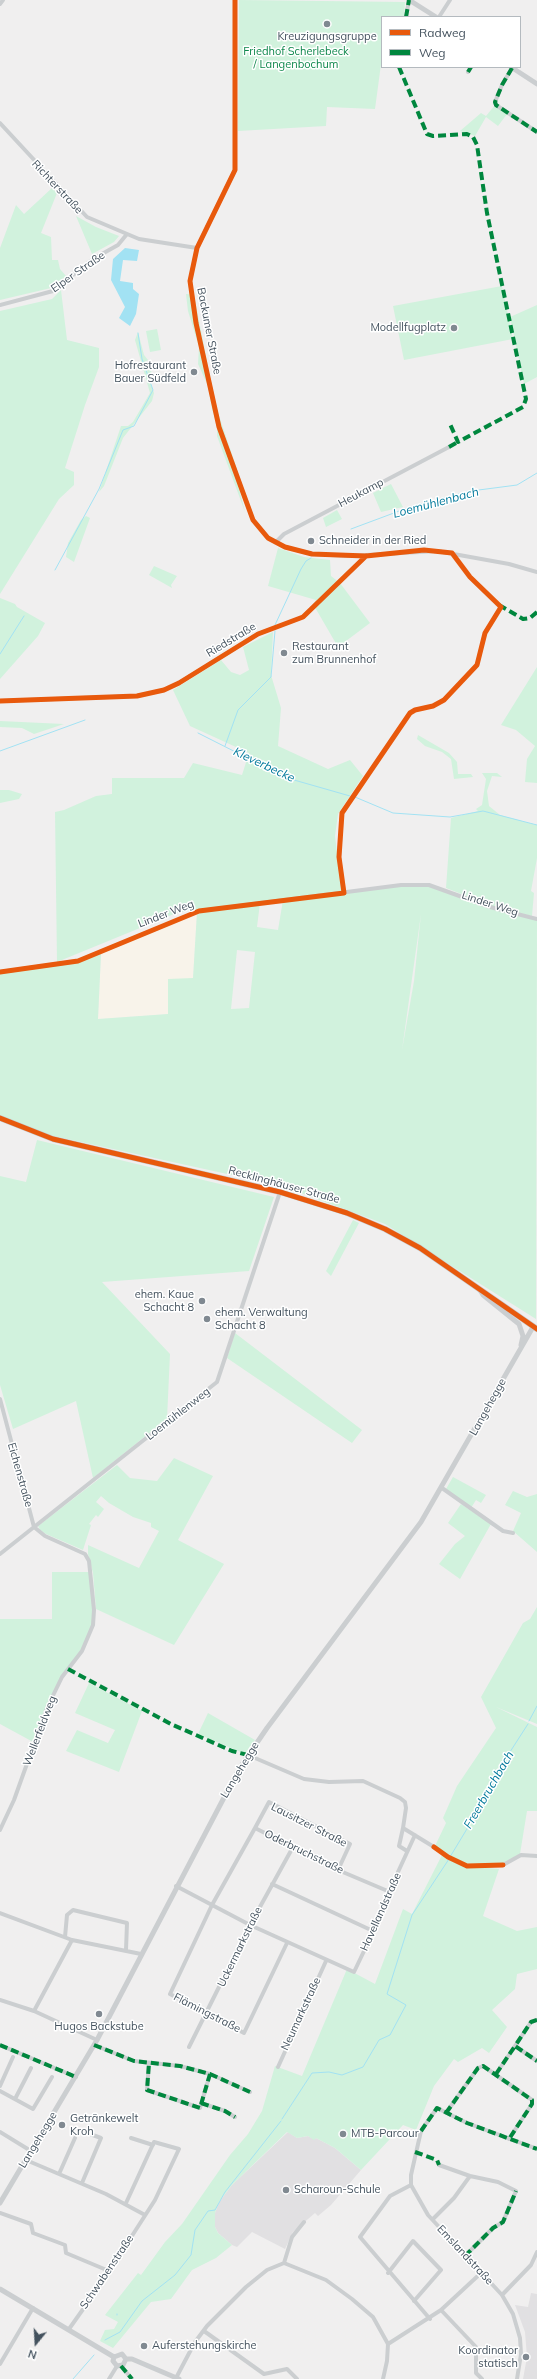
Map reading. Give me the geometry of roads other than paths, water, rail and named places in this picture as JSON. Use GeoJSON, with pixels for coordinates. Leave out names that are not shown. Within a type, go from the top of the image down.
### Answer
{"type":"FeatureCollection","features":[{"type":"Feature","properties":{"kind":"main road","name":"Recklinghäuser Straße"},"geometry":{"type":"LineString","coordinates":[[0,1118],[53,1139],[280,1192],[338,1209],[385,1229],[420,1248],[535,1328]]}},
{"type":"Feature","properties":{"kind":"street"},"geometry":{"type":"LineString","coordinates":[[0,4],[3,0]]}},
{"type":"Feature","properties":{"kind":"street","name":"Backumer Straße"},"geometry":{"type":"LineString","coordinates":[[235,0],[235,170],[197,248],[192,266],[190,290],[219,427],[253,520],[264,534],[276,542],[312,554],[366,556]]}},
{"type":"Feature","properties":{"kind":"street"},"geometry":{"type":"LineString","coordinates":[[406,16],[409,0],[434,16]]}},
{"type":"Feature","properties":{"kind":"street"},"geometry":{"type":"LineString","coordinates":[[440,16],[450,0]]}},
{"type":"Feature","properties":{"kind":"street"},"geometry":{"type":"LineString","coordinates":[[468,72],[470,68]]}},
{"type":"Feature","properties":{"kind":"street"},"geometry":{"type":"LineString","coordinates":[[537,84],[511,68],[495,102],[496,105],[537,132]]}},
{"type":"Feature","properties":{"kind":"street","name":"Richterstraße"},"geometry":{"type":"LineString","coordinates":[[0,123],[84,215],[142,239],[197,248]]}},
{"type":"Feature","properties":{"kind":"street","name":"Elper Straße"},"geometry":{"type":"LineString","coordinates":[[0,305],[54,291],[93,259],[118,245],[127,234]]}},
{"type":"Feature","properties":{"kind":"street","name":"Heukamp"},"geometry":{"type":"LineString","coordinates":[[276,542],[284,534],[449,447]]}},
{"type":"Feature","properties":{"kind":"street"},"geometry":{"type":"LineString","coordinates":[[366,556],[437,551],[509,564],[537,572]]}},
{"type":"Feature","properties":{"kind":"street","name":"Riedstraße"},"geometry":{"type":"LineString","coordinates":[[0,701],[137,696],[164,690],[179,683],[258,634],[303,617],[366,556]]}},
{"type":"Feature","properties":{"kind":"street"},"geometry":{"type":"LineString","coordinates":[[344,893],[339,857],[342,813],[410,713],[415,710],[433,706],[444,700],[477,664],[485,633],[501,607]]}},
{"type":"Feature","properties":{"kind":"street","name":"Linder Weg"},"geometry":{"type":"LineString","coordinates":[[0,972],[78,961],[199,911],[401,885],[429,885],[490,907],[537,919]]}},
{"type":"Feature","properties":{"kind":"street","name":"Loemühlenweg"},"geometry":{"type":"LineString","coordinates":[[0,1554],[217,1382],[280,1192]]}},
{"type":"Feature","properties":{"kind":"street"},"geometry":{"type":"LineString","coordinates":[[478,1288],[483,1295],[519,1324],[523,1336],[521,1348]]}},
{"type":"Feature","properties":{"kind":"street","name":"Langehegge"},"geometry":{"type":"LineString","coordinates":[[0,2203],[96,2043],[176,1886],[248,1755],[421,1522],[442,1488],[521,1348],[535,1328]]}},
{"type":"Feature","properties":{"kind":"street","name":"Eichenstraße"},"geometry":{"type":"LineString","coordinates":[[0,1399],[34,1527]]}},
{"type":"Feature","properties":{"kind":"street"},"geometry":{"type":"LineString","coordinates":[[442,1488],[503,1530],[513,1533]]}},
{"type":"Feature","properties":{"kind":"street","name":"Wellerfeldweg"},"geometry":{"type":"LineString","coordinates":[[0,1830],[14,1800],[47,1708],[62,1677],[82,1651],[94,1617],[94,1590],[87,1556],[45,1536],[34,1527]]}},
{"type":"Feature","properties":{"kind":"street"},"geometry":{"type":"LineString","coordinates":[[248,1755],[304,1779],[329,1782],[363,1781],[400,1798],[405,1802],[406,1808],[399,1846],[407,1851]]}},
{"type":"Feature","properties":{"kind":"street","name":"Lausitzer Straße"},"geometry":{"type":"LineString","coordinates":[[255,1828],[269,1802],[350,1844],[338,1870]]}},
{"type":"Feature","properties":{"kind":"street","name":"Oderbruchstraße"},"geometry":{"type":"LineString","coordinates":[[212,1904],[255,1828],[338,1870],[390,1892]]}},
{"type":"Feature","properties":{"kind":"street"},"geometry":{"type":"LineString","coordinates":[[403,1828],[434,1847]]}},
{"type":"Feature","properties":{"kind":"street","name":"Havellandstraße"},"geometry":{"type":"LineString","coordinates":[[326,1961],[354,1972],[415,1835]]}},
{"type":"Feature","properties":{"kind":"street","name":"Uckermarkstraße"},"geometry":{"type":"LineString","coordinates":[[190,2047],[250,1926],[293,1847]]}},
{"type":"Feature","properties":{"kind":"street"},"geometry":{"type":"LineString","coordinates":[[503,1865],[521,1855],[537,1856]]}},
{"type":"Feature","properties":{"kind":"street"},"geometry":{"type":"LineString","coordinates":[[272,1884],[373,1931]]}},
{"type":"Feature","properties":{"kind":"street"},"geometry":{"type":"LineString","coordinates":[[176,1886],[212,1904],[250,1926],[326,1961]]}},
{"type":"Feature","properties":{"kind":"street","name":"Flämingstraße"},"geometry":{"type":"LineString","coordinates":[[212,1904],[170,1994],[207,2014],[244,2033],[287,1943]]}},
{"type":"Feature","properties":{"kind":"street"},"geometry":{"type":"LineString","coordinates":[[65,1937],[67,1915],[73,1910],[127,1923],[126,1950]]}},
{"type":"Feature","properties":{"kind":"street"},"geometry":{"type":"LineString","coordinates":[[0,1913],[72,1940],[141,1954]]}},
{"type":"Feature","properties":{"kind":"street"},"geometry":{"type":"LineString","coordinates":[[34,2011],[72,1940]]}},
{"type":"Feature","properties":{"kind":"street","name":"Neumarkstraße"},"geometry":{"type":"LineString","coordinates":[[278,2067],[326,1961]]}},
{"type":"Feature","properties":{"kind":"street"},"geometry":{"type":"LineString","coordinates":[[0,2000],[34,2011],[123,2057],[149,2063],[180,2066],[210,2074],[250,2092]]}},
{"type":"Feature","properties":{"kind":"street"},"geometry":{"type":"LineString","coordinates":[[496,2074],[531,2022],[537,2020]]}},
{"type":"Feature","properties":{"kind":"street"},"geometry":{"type":"LineString","coordinates":[[0,2045],[76,2077]]}},
{"type":"Feature","properties":{"kind":"street"},"geometry":{"type":"LineString","coordinates":[[515,2046],[537,2061]]}},
{"type":"Feature","properties":{"kind":"street"},"geometry":{"type":"LineString","coordinates":[[0,2086],[13,2057]]}},
{"type":"Feature","properties":{"kind":"street"},"geometry":{"type":"LineString","coordinates":[[149,2063],[147,2090],[200,2108],[210,2074]]}},
{"type":"Feature","properties":{"kind":"street"},"geometry":{"type":"LineString","coordinates":[[509,2139],[532,2104],[532,2100],[483,2066],[478,2068],[446,2113],[509,2139],[537,2149]]}},
{"type":"Feature","properties":{"kind":"street"},"geometry":{"type":"LineString","coordinates":[[15,2099],[31,2068]]}},
{"type":"Feature","properties":{"kind":"street"},"geometry":{"type":"LineString","coordinates":[[0,2091],[33,2109],[52,2077]]}},
{"type":"Feature","properties":{"kind":"street"},"geometry":{"type":"LineString","coordinates":[[201,2103],[225,2111],[234,2117]]}},
{"type":"Feature","properties":{"kind":"street","name":"Emslandstraße"},"geometry":{"type":"LineString","coordinates":[[446,2113],[437,2108],[421,2132],[412,2164],[411,2185],[418,2200],[432,2220],[502,2295],[516,2320],[520,2338],[521,2354],[517,2379]]}},
{"type":"Feature","properties":{"kind":"street"},"geometry":{"type":"LineString","coordinates":[[0,2132],[31,2151]]}},
{"type":"Feature","properties":{"kind":"street"},"geometry":{"type":"LineString","coordinates":[[82,2183],[101,2138],[90,2134]]}},
{"type":"Feature","properties":{"kind":"street"},"geometry":{"type":"LineString","coordinates":[[59,2174],[75,2138]]}},
{"type":"Feature","properties":{"kind":"street"},"geometry":{"type":"LineString","coordinates":[[126,2203],[153,2145],[131,2138]]}},
{"type":"Feature","properties":{"kind":"street","name":"Schwabenstraße"},"geometry":{"type":"LineString","coordinates":[[69,2329],[110,2271],[145,2215],[179,2150],[158,2141],[153,2145]]}},
{"type":"Feature","properties":{"kind":"street"},"geometry":{"type":"LineString","coordinates":[[26,2160],[126,2203],[145,2215]]}},
{"type":"Feature","properties":{"kind":"street"},"geometry":{"type":"LineString","coordinates":[[439,2165],[470,2176],[498,2182],[516,2191],[503,2222],[493,2228],[465,2256]]}},
{"type":"Feature","properties":{"kind":"street"},"geometry":{"type":"LineString","coordinates":[[432,2220],[454,2198],[470,2176]]}},
{"type":"Feature","properties":{"kind":"street"},"geometry":{"type":"LineString","coordinates":[[411,2185],[390,2196],[360,2238],[388,2273],[430,2319]]}},
{"type":"Feature","properties":{"kind":"street"},"geometry":{"type":"LineString","coordinates":[[0,2213],[31,2224],[34,2233],[65,2245],[66,2253],[110,2271]]}},
{"type":"Feature","properties":{"kind":"street"},"geometry":{"type":"LineString","coordinates":[[284,2263],[292,2237],[304,2222]]}},
{"type":"Feature","properties":{"kind":"street"},"geometry":{"type":"LineString","coordinates":[[388,2273],[413,2242],[441,2270],[414,2301]]}},
{"type":"Feature","properties":{"kind":"street"},"geometry":{"type":"LineString","coordinates":[[502,2295],[536,2259],[537,2252]]}},
{"type":"Feature","properties":{"kind":"street"},"geometry":{"type":"LineString","coordinates":[[109,2379],[119,2366],[126,2360],[132,2359],[178,2378],[195,2342],[204,2331],[246,2287],[267,2270],[284,2263],[326,2280],[373,2317],[388,2344],[388,2361],[383,2379]]}},
{"type":"Feature","properties":{"kind":"street"},"geometry":{"type":"LineString","coordinates":[[388,2344],[430,2319],[481,2273]]}},
{"type":"Feature","properties":{"kind":"street"},"geometry":{"type":"LineString","coordinates":[[0,2289],[114,2357]]}},
{"type":"Feature","properties":{"kind":"street"},"geometry":{"type":"LineString","coordinates":[[0,2364],[33,2308]]}},
{"type":"Feature","properties":{"kind":"street"},"geometry":{"type":"LineString","coordinates":[[441,2310],[476,2347],[476,2373],[482,2379]]}},
{"type":"Feature","properties":{"kind":"street"},"geometry":{"type":"LineString","coordinates":[[204,2331],[264,2374],[287,2369],[298,2379]]}},
{"type":"Feature","properties":{"kind":"street"},"geometry":{"type":"LineString","coordinates":[[114,2357],[122,2354],[126,2360]]}},
{"type":"Feature","properties":{"kind":"street"},"geometry":{"type":"LineString","coordinates":[[114,2357],[114,2363],[132,2379]]}},
{"type":"Feature","properties":{"kind":"water"},"geometry":{"type":"Polygon","coordinates":[[[125,248],[139,250],[137,261],[123,260],[120,281],[133,283],[133,289],[139,294],[136,314],[130,326],[119,318],[125,307],[111,280],[113,259],[125,248]]]}},
{"type":"Feature","properties":{"kind":"waterway"},"geometry":{"type":"LineString","coordinates":[[55,570],[99,489],[123,430],[134,426],[153,390],[142,359],[138,333]]}},
{"type":"Feature","properties":{"kind":"waterway","name":"Loemühlenbach"},"geometry":{"type":"LineString","coordinates":[[351,529],[410,507],[471,491],[517,485],[537,473]]}},
{"type":"Feature","properties":{"kind":"waterway","name":"Loemühlenbach"},"geometry":{"type":"LineString","coordinates":[[275,625],[301,569],[306,561],[311,558]]}},
{"type":"Feature","properties":{"kind":"waterway"},"geometry":{"type":"LineString","coordinates":[[0,654],[24,616]]}},
{"type":"Feature","properties":{"kind":"waterway","name":"Loemühlenbach"},"geometry":{"type":"LineString","coordinates":[[225,746],[238,710],[271,677],[275,631]]}},
{"type":"Feature","properties":{"kind":"waterway","name":"Loemühlenbach"},"geometry":{"type":"LineString","coordinates":[[0,751],[85,720]]}},
{"type":"Feature","properties":{"kind":"waterway","name":"Kleverbecke"},"geometry":{"type":"LineString","coordinates":[[198,733],[287,778],[350,796]]}},
{"type":"Feature","properties":{"kind":"waterway","name":"Kleverbecke"},"geometry":{"type":"LineString","coordinates":[[355,797],[393,813],[450,817],[483,811],[537,825]]}},
{"type":"Feature","properties":{"kind":"waterway","name":"Freerbruchbach"},"geometry":{"type":"LineString","coordinates":[[529,1721],[537,1706]]}},
{"type":"Feature","properties":{"kind":"waterway","name":"Freerbruchbach"},"geometry":{"type":"LineString","coordinates":[[450,1857],[488,1794],[508,1755],[528,1724]]}},
{"type":"Feature","properties":{"kind":"waterway","name":"Freerbruchbach"},"geometry":{"type":"LineString","coordinates":[[282,2119],[312,2073],[329,2072],[342,2075],[363,2067],[379,2040],[390,2035],[406,2005],[387,1994],[412,1915],[449,1859]]}},
{"type":"Feature","properties":{"kind":"waterway","name":"Freerbruchbach"},"geometry":{"type":"LineString","coordinates":[[105,2340],[120,2332],[142,2301],[175,2275],[191,2255],[195,2230],[208,2211],[215,2210],[225,2192],[281,2121]]}},
{"type":"Feature","properties":{"kind":"waterway","name":"Freerbruchbach"},"geometry":{"type":"LineString","coordinates":[[73,2379],[94,2355]]}},
{"type":"Feature","properties":{"kind":"place","name":"Kreuzigungsgruppe"},"geometry":{"type":"Point","coordinates":[327,24]}},
{"type":"Feature","properties":{"kind":"place","name":"Modellfugplatz"},"geometry":{"type":"Point","coordinates":[454,328]}},
{"type":"Feature","properties":{"kind":"place","name":"Hofrestaurant Bauer Südfeld"},"geometry":{"type":"Point","coordinates":[194,372]}},
{"type":"Feature","properties":{"kind":"place","name":"Schneider in der Ried"},"geometry":{"type":"Point","coordinates":[311,541]}},
{"type":"Feature","properties":{"kind":"place","name":"Restaurant zum Brunnenhof"},"geometry":{"type":"Point","coordinates":[284,653]}},
{"type":"Feature","properties":{"kind":"place","name":"ehem. Kaue Schacht 8"},"geometry":{"type":"Point","coordinates":[202,1301]}},
{"type":"Feature","properties":{"kind":"place","name":"ehem. Verwaltung Schacht 8"},"geometry":{"type":"Point","coordinates":[207,1319]}},
{"type":"Feature","properties":{"kind":"place","name":"Hugos Backstube"},"geometry":{"type":"Point","coordinates":[99,2014]}},
{"type":"Feature","properties":{"kind":"place","name":"Getränkewelt Kroh"},"geometry":{"type":"Point","coordinates":[62,2125]}},
{"type":"Feature","properties":{"kind":"place","name":"MTB-Parcour"},"geometry":{"type":"Point","coordinates":[343,2134]}},
{"type":"Feature","properties":{"kind":"place","name":"Scharoun-Schule"},"geometry":{"type":"Point","coordinates":[286,2190]}},
{"type":"Feature","properties":{"kind":"place","name":"Auferstehungskirche"},"geometry":{"type":"Point","coordinates":[144,2346]}},
{"type":"Feature","properties":{"kind":"place","name":"Koordinator statisch"},"geometry":{"type":"Point","coordinates":[526,2357]}},
{"type":"Feature","properties":{"kind":"park label","name":"Friedhof Scherlebeck / Langenbochum"},"geometry":{"type":"Point","coordinates":[296,58]}}]}
